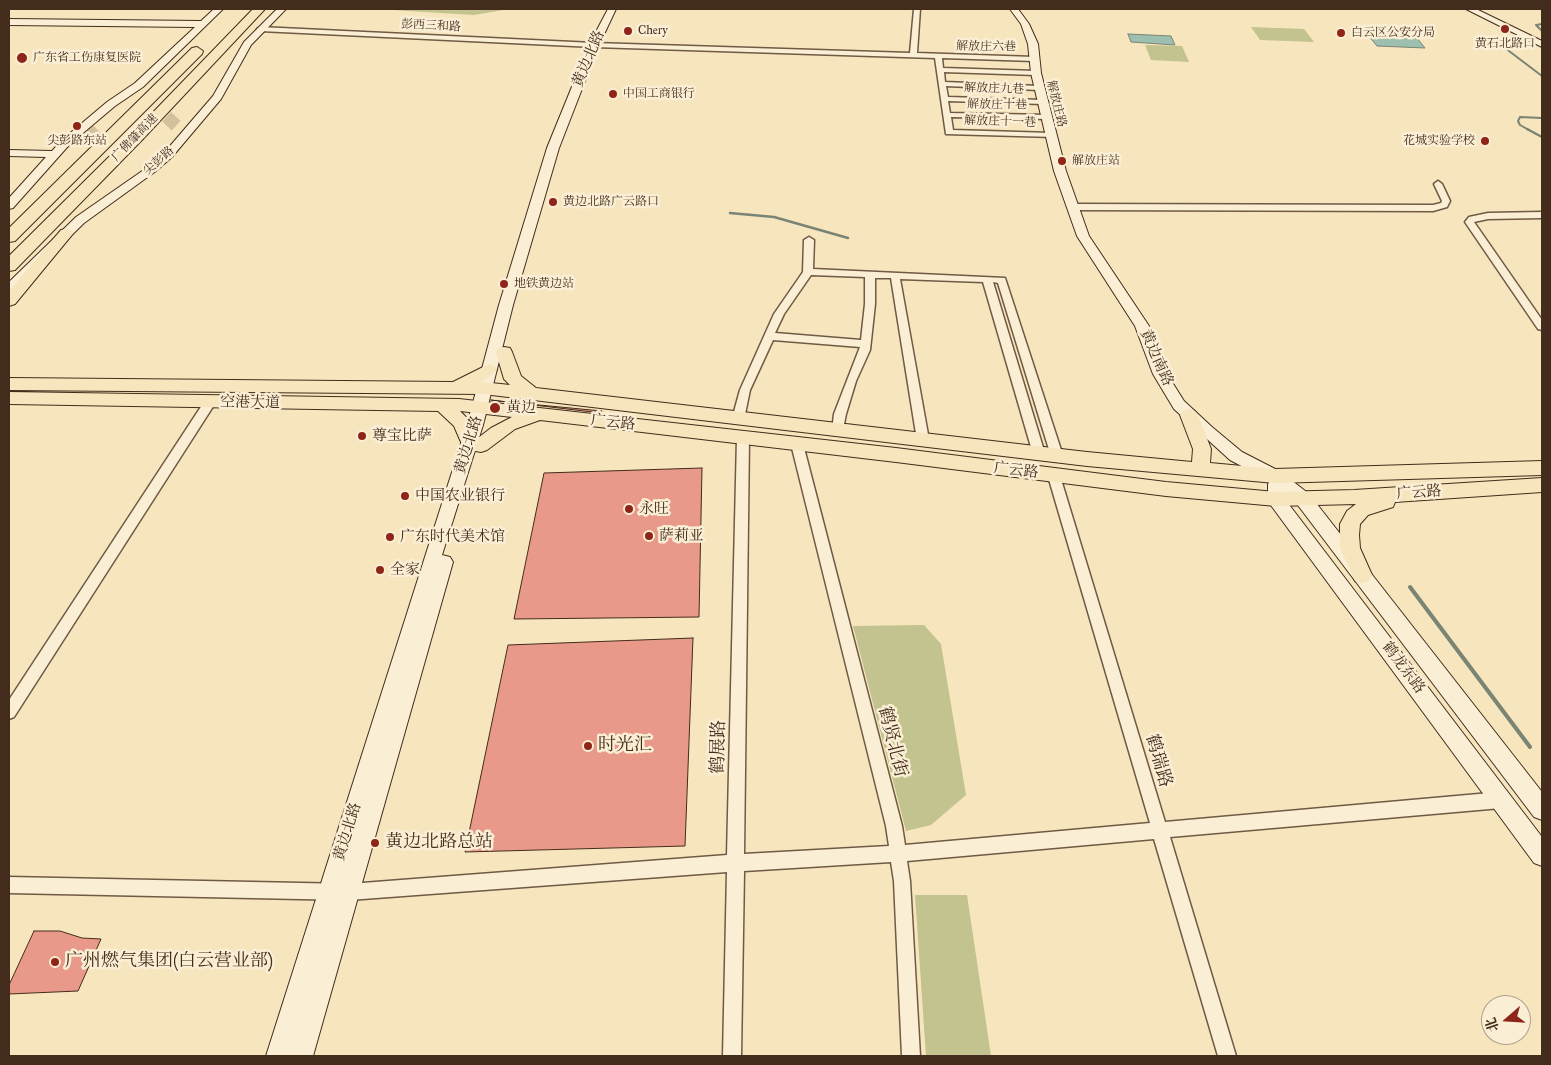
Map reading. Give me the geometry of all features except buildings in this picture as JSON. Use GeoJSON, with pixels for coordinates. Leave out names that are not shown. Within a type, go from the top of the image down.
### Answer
{"type":"FeatureCollection","features":[{"type":"Feature","properties":{"kind":"highway","name":"广佛肇高速"},"geometry":{"type":"LineString","coordinates":[[9,266],[259,9]]}},
{"type":"Feature","properties":{"kind":"highway"},"geometry":{"type":"LineString","coordinates":[[255,32],[269,9]]}},
{"type":"Feature","properties":{"kind":"highway"},"geometry":{"type":"LineString","coordinates":[[184,107],[275,9]]}},
{"type":"Feature","properties":{"kind":"highway","name":"广佛肇高速"},"geometry":{"type":"LineString","coordinates":[[9,236],[201,47]]}},
{"type":"Feature","properties":{"kind":"highway"},"geometry":{"type":"LineString","coordinates":[[100,128],[139,84]]}},
{"type":"Feature","properties":{"kind":"highway"},"geometry":{"type":"LineString","coordinates":[[9,272],[124,171],[166,126]]}},
{"type":"Feature","properties":{"kind":"highway"},"geometry":{"type":"LineString","coordinates":[[9,227],[87,142]]}},
{"type":"Feature","properties":{"kind":"main road"},"geometry":{"type":"LineString","coordinates":[[9,300],[66,233]]}},
{"type":"Feature","properties":{"kind":"main road"},"geometry":{"type":"LineString","coordinates":[[504,352],[513,379],[532,394]]}},
{"type":"Feature","properties":{"kind":"main road"},"geometry":{"type":"LineString","coordinates":[[447,387],[474,380],[489,370]]}},
{"type":"Feature","properties":{"kind":"main road"},"geometry":{"type":"LineString","coordinates":[[9,374],[168,378],[220,386]]}},
{"type":"Feature","properties":{"kind":"main road","name":"空港大道"},"geometry":{"type":"LineString","coordinates":[[9,384],[447,387],[489,389]]}},
{"type":"Feature","properties":{"kind":"main road"},"geometry":{"type":"LineString","coordinates":[[379,404],[390,388]]}},
{"type":"Feature","properties":{"kind":"main road","name":"广云路"},"geometry":{"type":"LineString","coordinates":[[489,389],[1057,456],[1275,476],[1542,468]]}},
{"type":"Feature","properties":{"kind":"main road","name":"空港大道"},"geometry":{"type":"LineString","coordinates":[[9,398],[442,404],[485,408]]}},
{"type":"Feature","properties":{"kind":"main road"},"geometry":{"type":"LineString","coordinates":[[576,419],[585,400]]}},
{"type":"Feature","properties":{"kind":"main road"},"geometry":{"type":"LineString","coordinates":[[9,409],[136,410],[175,408],[210,402]]}},
{"type":"Feature","properties":{"kind":"main road"},"geometry":{"type":"LineString","coordinates":[[442,404],[461,422],[475,444],[510,425],[539,415]]}},
{"type":"Feature","properties":{"kind":"main road","name":"广云路"},"geometry":{"type":"LineString","coordinates":[[485,408],[1192,492],[1302,499],[1542,485]]}},
{"type":"Feature","properties":{"kind":"main road"},"geometry":{"type":"LineString","coordinates":[[1189,415],[1202,449],[1202,460],[1197,470]]}},
{"type":"Feature","properties":{"kind":"main road"},"geometry":{"type":"LineString","coordinates":[[1087,459],[1100,470],[1100,476],[1097,481]]}},
{"type":"Feature","properties":{"kind":"main road"},"geometry":{"type":"LineString","coordinates":[[1362,575],[1350,542],[1350,524],[1354,516],[1367,508],[1412,494],[1396,473]]}},
{"type":"Feature","properties":{"kind":"street"},"geometry":{"type":"LineString","coordinates":[[9,205],[54,154],[95,117],[139,84],[219,9]]}},
{"type":"Feature","properties":{"kind":"street","name":"尖彭路"},"geometry":{"type":"LineString","coordinates":[[9,289],[66,233],[93,210],[142,177],[168,155],[217,97],[255,32],[282,9]]}},
{"type":"Feature","properties":{"kind":"street","name":"黄边北路"},"geometry":{"type":"LineString","coordinates":[[489,389],[489,370],[553,148],[612,9]]}},
{"type":"Feature","properties":{"kind":"street","name":"黄边北路"},"geometry":{"type":"LineString","coordinates":[[279,1056],[339,892],[475,444],[489,389],[504,352],[564,138],[597,45],[618,9]]}},
{"type":"Feature","properties":{"kind":"street"},"geometry":{"type":"LineString","coordinates":[[913,56],[917,9]]}},
{"type":"Feature","properties":{"kind":"street","name":"解放庄路"},"geometry":{"type":"LineString","coordinates":[[1014,9],[1028,30],[1033,44],[1042,102],[1063,181],[1073,207]]}},
{"type":"Feature","properties":{"kind":"street"},"geometry":{"type":"LineString","coordinates":[[1470,9],[1542,44]]}},
{"type":"Feature","properties":{"kind":"street"},"geometry":{"type":"LineString","coordinates":[[1480,9],[1542,40]]}},
{"type":"Feature","properties":{"kind":"street"},"geometry":{"type":"LineString","coordinates":[[9,22],[203,24]]}},
{"type":"Feature","properties":{"kind":"street"},"geometry":{"type":"LineString","coordinates":[[9,28],[194,33]]}},
{"type":"Feature","properties":{"kind":"street","name":"彭西三和路"},"geometry":{"type":"LineString","coordinates":[[255,32],[913,56]]}},
{"type":"Feature","properties":{"kind":"street","name":"解放庄六巷"},"geometry":{"type":"LineString","coordinates":[[913,56],[1034,59]]}},
{"type":"Feature","properties":{"kind":"street"},"geometry":{"type":"LineString","coordinates":[[938,57],[946,115]]}},
{"type":"Feature","properties":{"kind":"street"},"geometry":{"type":"LineString","coordinates":[[940,70],[1036,73]]}},
{"type":"Feature","properties":{"kind":"street"},"geometry":{"type":"LineString","coordinates":[[942,84],[1039,88]]}},
{"type":"Feature","properties":{"kind":"street","name":"解放庄九巷"},"geometry":{"type":"LineString","coordinates":[[944,99],[1042,102]]}},
{"type":"Feature","properties":{"kind":"street","name":"解放庄十巷"},"geometry":{"type":"LineString","coordinates":[[946,115],[1047,117]]}},
{"type":"Feature","properties":{"kind":"street","name":"解放庄十一巷"},"geometry":{"type":"LineString","coordinates":[[946,115],[949,132],[1051,135]]}},
{"type":"Feature","properties":{"kind":"street"},"geometry":{"type":"LineString","coordinates":[[9,154],[54,154]]}},
{"type":"Feature","properties":{"kind":"street"},"geometry":{"type":"LineString","coordinates":[[1073,207],[1433,208],[1444,205],[1446,201],[1438,184]]}},
{"type":"Feature","properties":{"kind":"street","name":"黄边南路"},"geometry":{"type":"LineString","coordinates":[[1073,207],[1085,243],[1142,326],[1160,374],[1179,405],[1206,432],[1236,456],[1275,476],[1302,499]]}},
{"type":"Feature","properties":{"kind":"street"},"geometry":{"type":"LineString","coordinates":[[1542,215],[1488,216],[1472,218],[1469,222],[1542,327]]}},
{"type":"Feature","properties":{"kind":"street"},"geometry":{"type":"LineString","coordinates":[[738,419],[744,390],[779,314],[805,276],[809,240]]}},
{"type":"Feature","properties":{"kind":"street"},"geometry":{"type":"LineString","coordinates":[[805,276],[870,274],[896,278]]}},
{"type":"Feature","properties":{"kind":"street"},"geometry":{"type":"LineString","coordinates":[[838,431],[840,414],[851,381],[865,350],[870,304],[870,274]]}},
{"type":"Feature","properties":{"kind":"street"},"geometry":{"type":"LineString","coordinates":[[805,276],[988,282],[1002,280],[1057,456]]}},
{"type":"Feature","properties":{"kind":"street"},"geometry":{"type":"LineString","coordinates":[[896,278],[923,440]]}},
{"type":"Feature","properties":{"kind":"street"},"geometry":{"type":"LineString","coordinates":[[988,282],[1039,454]]}},
{"type":"Feature","properties":{"kind":"street"},"geometry":{"type":"LineString","coordinates":[[769,336],[866,344]]}},
{"type":"Feature","properties":{"kind":"street"},"geometry":{"type":"LineString","coordinates":[[9,712],[210,402]]}},
{"type":"Feature","properties":{"kind":"street","name":"鹤展路"},"geometry":{"type":"LineString","coordinates":[[732,1056],[742,438]]}},
{"type":"Feature","properties":{"kind":"street","name":"鹤贤北街"},"geometry":{"type":"LineString","coordinates":[[797,444],[894,826],[896,854],[902,881],[910,1056]]}},
{"type":"Feature","properties":{"kind":"street","name":"鹤瑞路"},"geometry":{"type":"LineString","coordinates":[[1054,476],[1227,1056]]}},
{"type":"Feature","properties":{"kind":"street"},"geometry":{"type":"LineString","coordinates":[[1275,476],[1276,498]]}},
{"type":"Feature","properties":{"kind":"street","name":"鹤龙东路"},"geometry":{"type":"LineString","coordinates":[[1276,498],[1542,855]]}},
{"type":"Feature","properties":{"kind":"street","name":"鹤龙东路"},"geometry":{"type":"LineString","coordinates":[[1302,499],[1542,809]]}},
{"type":"Feature","properties":{"kind":"street"},"geometry":{"type":"LineString","coordinates":[[1336,578],[1362,575]]}},
{"type":"Feature","properties":{"kind":"street"},"geometry":{"type":"LineString","coordinates":[[9,884],[339,892],[736,863],[896,854],[1501,800]]}},
{"type":"Feature","properties":{"kind":"street","name":"黄边北路"},"geometry":{"type":"LineString","coordinates":[[300,1056],[339,892]]}},
{"type":"Feature","properties":{"kind":"green space"},"geometry":{"type":"Polygon","coordinates":[[[376,9],[509,9],[474,15],[376,9]]]}},
{"type":"Feature","properties":{"kind":"green space"},"geometry":{"type":"Polygon","coordinates":[[[1251,27],[1304,29],[1314,42],[1260,40],[1251,27]]]}},
{"type":"Feature","properties":{"kind":"green space"},"geometry":{"type":"Polygon","coordinates":[[[1145,45],[1182,46],[1189,62],[1151,60],[1145,45]]]}},
{"type":"Feature","properties":{"kind":"green space"},"geometry":{"type":"Polygon","coordinates":[[[924,625],[941,644],[966,795],[931,825],[906,831],[853,626],[924,625]]]}},
{"type":"Feature","properties":{"kind":"green space"},"geometry":{"type":"Polygon","coordinates":[[[915,895],[967,895],[991,1056],[926,1056],[915,895]]]}},
{"type":"Feature","properties":{"kind":"shaded area"},"geometry":{"type":"Polygon","coordinates":[[[1128,34],[1171,36],[1175,45],[1131,42],[1128,34]]]}},
{"type":"Feature","properties":{"kind":"shaded area"},"geometry":{"type":"Polygon","coordinates":[[[1369,36],[1417,38],[1425,48],[1377,46],[1369,36]]]}},
{"type":"Feature","properties":{"kind":"waterway"},"geometry":{"type":"LineString","coordinates":[[1542,24],[1536,25],[1542,31]]}},
{"type":"Feature","properties":{"kind":"waterway"},"geometry":{"type":"LineString","coordinates":[[1522,44],[1505,48],[1542,76]]}},
{"type":"Feature","properties":{"kind":"waterway"},"geometry":{"type":"LineString","coordinates":[[1529,130],[1520,125],[1518,121],[1520,117],[1542,118]]}},
{"type":"Feature","properties":{"kind":"waterway"},"geometry":{"type":"LineString","coordinates":[[1527,129],[1542,137]]}},
{"type":"Feature","properties":{"kind":"waterway"},"geometry":{"type":"LineString","coordinates":[[730,213],[774,217],[848,238]]}},
{"type":"Feature","properties":{"kind":"waterway"},"geometry":{"type":"LineString","coordinates":[[1410,587],[1530,747]]}},
{"type":"Feature","properties":{"kind":"tunnel"},"geometry":{"type":"LineString","coordinates":[[167,126],[178,114]]}},
{"type":"Feature","properties":{"kind":"tunnel"},"geometry":{"type":"LineString","coordinates":[[87,142],[100,129]]}},
{"type":"Feature","properties":{"kind":"place","name":"黄石北路口"},"geometry":{"type":"Point","coordinates":[1505,29]}},
{"type":"Feature","properties":{"kind":"place","name":"Chery"},"geometry":{"type":"Point","coordinates":[628,31]}},
{"type":"Feature","properties":{"kind":"place","name":"白云区公安分局"},"geometry":{"type":"Point","coordinates":[1341,33]}},
{"type":"Feature","properties":{"kind":"place","name":"广东省工伤康复医院"},"geometry":{"type":"Point","coordinates":[22,58]}},
{"type":"Feature","properties":{"kind":"place","name":"中国工商银行"},"geometry":{"type":"Point","coordinates":[613,94]}},
{"type":"Feature","properties":{"kind":"place","name":"尖彭路东站"},"geometry":{"type":"Point","coordinates":[77,126]}},
{"type":"Feature","properties":{"kind":"place","name":"花城实验学校"},"geometry":{"type":"Point","coordinates":[1485,141]}},
{"type":"Feature","properties":{"kind":"place","name":"解放庄站"},"geometry":{"type":"Point","coordinates":[1062,161]}},
{"type":"Feature","properties":{"kind":"place","name":"黄边北路广云路口"},"geometry":{"type":"Point","coordinates":[553,202]}},
{"type":"Feature","properties":{"kind":"place","name":"地铁黄边站"},"geometry":{"type":"Point","coordinates":[504,284]}},
{"type":"Feature","properties":{"kind":"place","name":"黄边"},"geometry":{"type":"Point","coordinates":[495,408]}},
{"type":"Feature","properties":{"kind":"place","name":"尊宝比萨"},"geometry":{"type":"Point","coordinates":[362,436]}},
{"type":"Feature","properties":{"kind":"place","name":"中国农业银行"},"geometry":{"type":"Point","coordinates":[405,496]}},
{"type":"Feature","properties":{"kind":"place","name":"永旺"},"geometry":{"type":"Point","coordinates":[629,509]}},
{"type":"Feature","properties":{"kind":"place","name":"萨莉亚"},"geometry":{"type":"Point","coordinates":[649,536]}},
{"type":"Feature","properties":{"kind":"place","name":"广东时代美术馆"},"geometry":{"type":"Point","coordinates":[390,537]}},
{"type":"Feature","properties":{"kind":"place","name":"全家"},"geometry":{"type":"Point","coordinates":[380,570]}},
{"type":"Feature","properties":{"kind":"place","name":"时光汇"},"geometry":{"type":"Point","coordinates":[588,746]}},
{"type":"Feature","properties":{"kind":"place","name":"黄边北路总站"},"geometry":{"type":"Point","coordinates":[375,843]}},
{"type":"Feature","properties":{"kind":"place","name":"广州燃气集团(白云营业部)"},"geometry":{"type":"Point","coordinates":[55,962]}}]}
